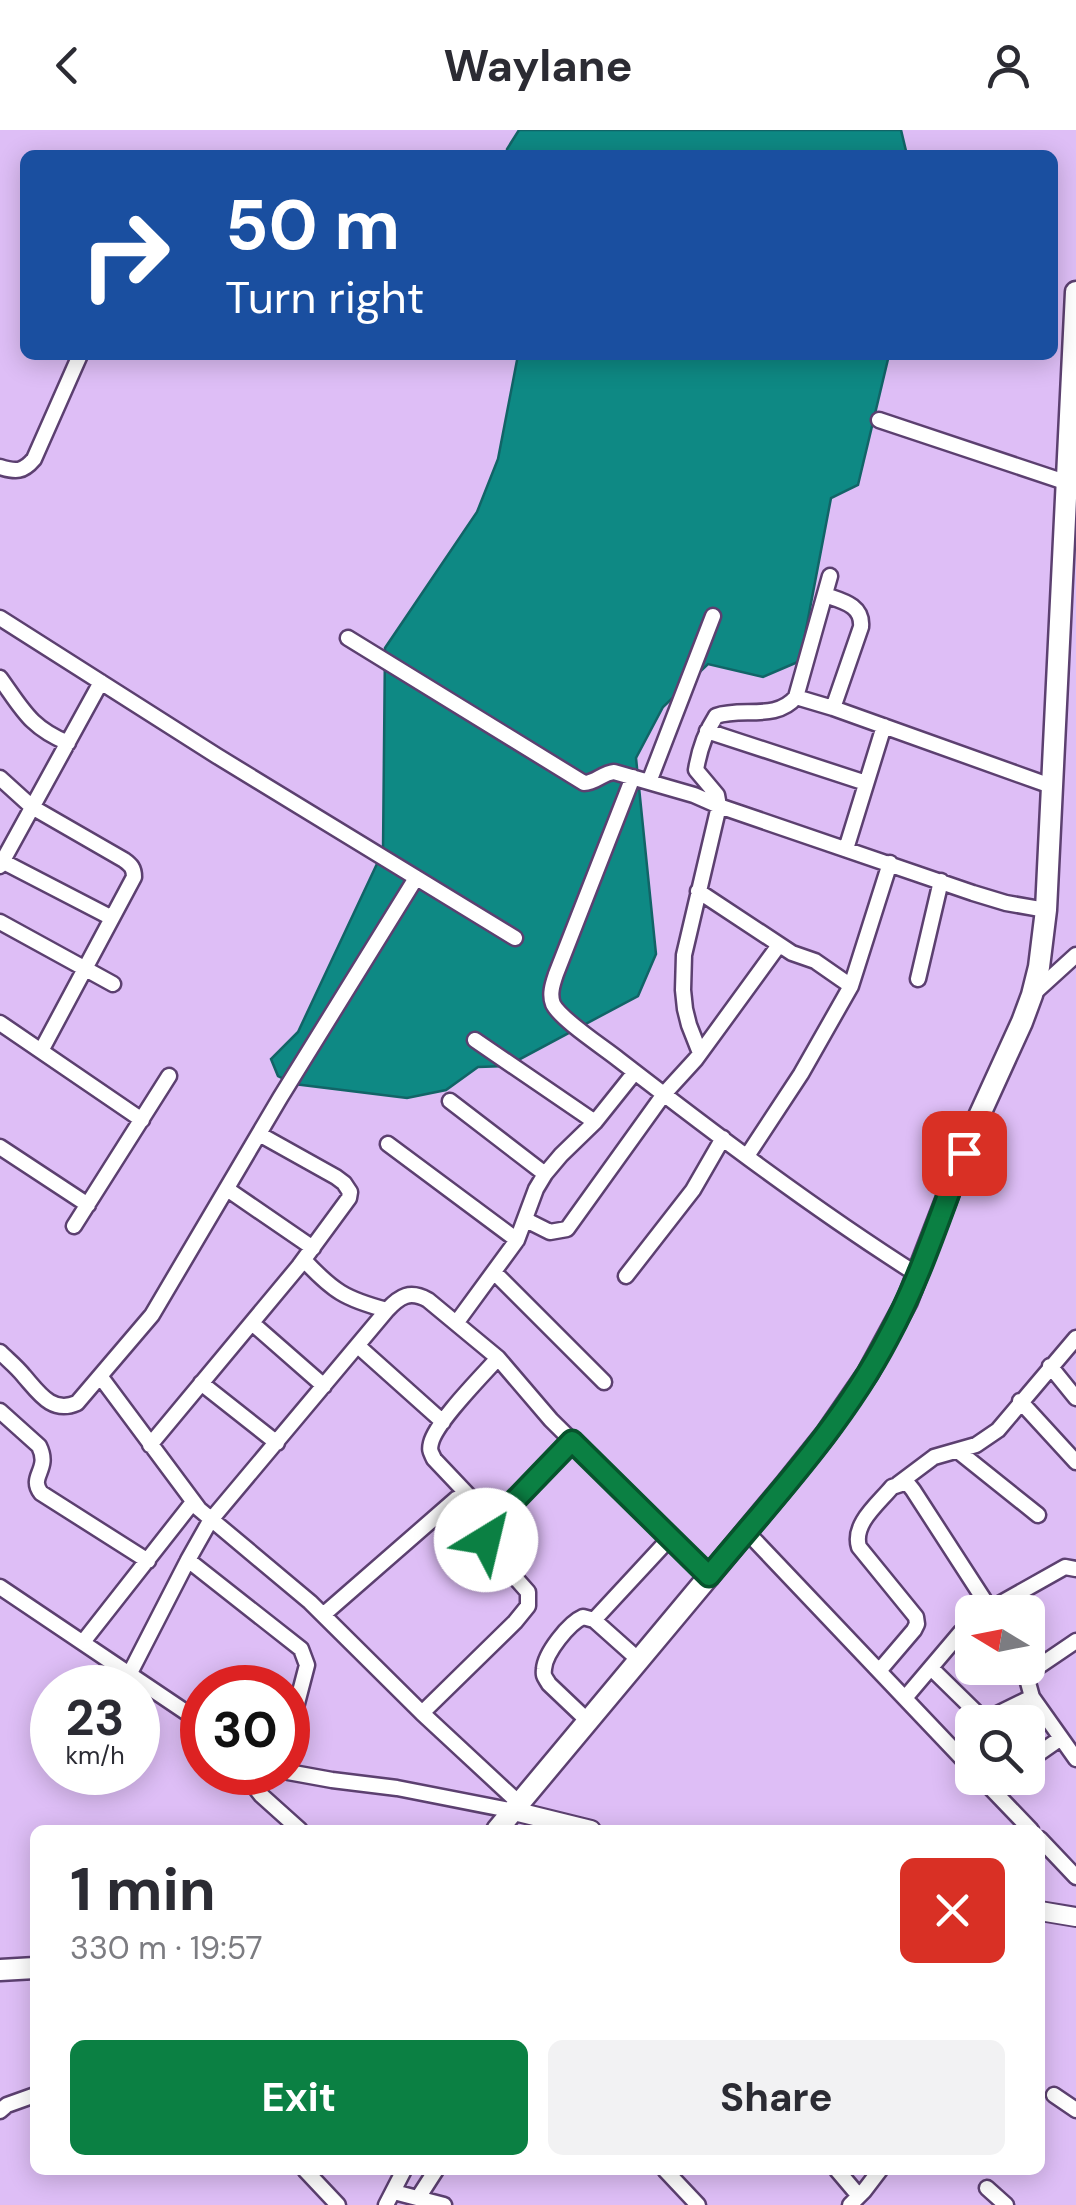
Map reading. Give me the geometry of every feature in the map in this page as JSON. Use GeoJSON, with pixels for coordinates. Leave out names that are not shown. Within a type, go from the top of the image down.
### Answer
{"type":"FeatureCollection","features":[{"type":"Feature","properties":{"kind":"main road"},"geometry":{"type":"LineString","coordinates":[[502,1825],[786,1484],[850,1401],[888,1338],[918,1275],[975,1126],[1022,1022],[1041,955],[1046,910],[1051,786],[1069,582],[1068,483],[1076,292]]}},
{"type":"Feature","properties":{"kind":"main road"},"geometry":{"type":"LineString","coordinates":[[0,1970],[30,1968]]}},
{"type":"Feature","properties":{"kind":"street"},"geometry":{"type":"LineString","coordinates":[[0,466],[18,472],[26,470],[78,360]]}},
{"type":"Feature","properties":{"kind":"street"},"geometry":{"type":"LineString","coordinates":[[879,420],[1068,483]]}},
{"type":"Feature","properties":{"kind":"street"},"geometry":{"type":"LineString","coordinates":[[700,1053],[689,1025],[683,990],[684,955],[719,806],[716,795],[696,770],[716,716],[779,710],[796,697],[830,576]]}},
{"type":"Feature","properties":{"kind":"street"},"geometry":{"type":"LineString","coordinates":[[825,594],[848,603],[862,618],[833,708]]}},
{"type":"Feature","properties":{"kind":"street"},"geometry":{"type":"LineString","coordinates":[[649,782],[712,616]]}},
{"type":"Feature","properties":{"kind":"street"},"geometry":{"type":"LineString","coordinates":[[0,618],[515,938]]}},
{"type":"Feature","properties":{"kind":"street"},"geometry":{"type":"LineString","coordinates":[[348,638],[576,779],[592,783],[614,772],[694,795],[1006,902],[1046,910]]}},
{"type":"Feature","properties":{"kind":"street"},"geometry":{"type":"LineString","coordinates":[[0,678],[31,721],[68,743]]}},
{"type":"Feature","properties":{"kind":"street"},"geometry":{"type":"LineString","coordinates":[[101,682],[1,863],[112,918]]}},
{"type":"Feature","properties":{"kind":"street"},"geometry":{"type":"LineString","coordinates":[[796,697],[1051,786]]}},
{"type":"Feature","properties":{"kind":"street"},"geometry":{"type":"LineString","coordinates":[[846,848],[884,726]]}},
{"type":"Feature","properties":{"kind":"street"},"geometry":{"type":"LineString","coordinates":[[707,732],[866,783]]}},
{"type":"Feature","properties":{"kind":"street"},"geometry":{"type":"LineString","coordinates":[[0,778],[32,808],[131,865],[134,877],[40,1051]]}},
{"type":"Feature","properties":{"kind":"street"},"geometry":{"type":"LineString","coordinates":[[633,778],[556,974],[554,1004],[569,1022],[747,1156],[918,1275]]}},
{"type":"Feature","properties":{"kind":"street"},"geometry":{"type":"LineString","coordinates":[[747,1156],[807,1064],[851,986],[890,863]]}},
{"type":"Feature","properties":{"kind":"street"},"geometry":{"type":"LineString","coordinates":[[0,1352],[37,1392],[56,1406],[68,1408],[78,1403],[152,1315],[416,878]]}},
{"type":"Feature","properties":{"kind":"street"},"geometry":{"type":"LineString","coordinates":[[918,979],[942,881]]}},
{"type":"Feature","properties":{"kind":"street"},"geometry":{"type":"LineString","coordinates":[[698,891],[779,945],[815,962],[851,986]]}},
{"type":"Feature","properties":{"kind":"street"},"geometry":{"type":"LineString","coordinates":[[0,922],[113,984]]}},
{"type":"Feature","properties":{"kind":"street"},"geometry":{"type":"LineString","coordinates":[[526,1220],[550,1232],[568,1228],[664,1094],[700,1053],[779,945]]}},
{"type":"Feature","properties":{"kind":"street"},"geometry":{"type":"LineString","coordinates":[[1032,995],[1076,955]]}},
{"type":"Feature","properties":{"kind":"street"},"geometry":{"type":"LineString","coordinates":[[0,1023],[142,1120]]}},
{"type":"Feature","properties":{"kind":"street"},"geometry":{"type":"LineString","coordinates":[[475,1040],[595,1122]]}},
{"type":"Feature","properties":{"kind":"street"},"geometry":{"type":"LineString","coordinates":[[457,1322],[517,1240],[536,1189],[546,1174],[635,1072]]}},
{"type":"Feature","properties":{"kind":"street"},"geometry":{"type":"LineString","coordinates":[[74,1226],[170,1076]]}},
{"type":"Feature","properties":{"kind":"street"},"geometry":{"type":"LineString","coordinates":[[450,1101],[546,1174]]}},
{"type":"Feature","properties":{"kind":"street"},"geometry":{"type":"LineString","coordinates":[[150,1444],[308,1254],[349,1198],[350,1192],[336,1177],[259,1134]]}},
{"type":"Feature","properties":{"kind":"street"},"geometry":{"type":"LineString","coordinates":[[626,1276],[683,1204],[723,1138]]}},
{"type":"Feature","properties":{"kind":"street"},"geometry":{"type":"LineString","coordinates":[[388,1144],[517,1240]]}},
{"type":"Feature","properties":{"kind":"street"},"geometry":{"type":"LineString","coordinates":[[0,1146],[88,1205]]}},
{"type":"Feature","properties":{"kind":"street"},"geometry":{"type":"LineString","coordinates":[[226,1189],[308,1254],[335,1291],[387,1310]]}},
{"type":"Feature","properties":{"kind":"street"},"geometry":{"type":"LineString","coordinates":[[494,1272],[604,1382]]}},
{"type":"Feature","properties":{"kind":"street"},"geometry":{"type":"LineString","coordinates":[[134,1665],[210,1521],[387,1310],[398,1298],[417,1294],[498,1358],[572,1441],[709,1576]]}},
{"type":"Feature","properties":{"kind":"street"},"geometry":{"type":"LineString","coordinates":[[252,1323],[324,1386]]}},
{"type":"Feature","properties":{"kind":"street"},"geometry":{"type":"LineString","coordinates":[[879,1670],[917,1624],[916,1617],[859,1547],[859,1527],[892,1487],[934,1456],[985,1440],[998,1430],[1076,1338]]}},
{"type":"Feature","properties":{"kind":"street"},"geometry":{"type":"LineString","coordinates":[[358,1346],[443,1422]]}},
{"type":"Feature","properties":{"kind":"street"},"geometry":{"type":"LineString","coordinates":[[498,1358],[443,1422],[431,1444],[431,1453],[470,1497],[498,1517]]}},
{"type":"Feature","properties":{"kind":"street"},"geometry":{"type":"LineString","coordinates":[[1050,1366],[1076,1398]]}},
{"type":"Feature","properties":{"kind":"street"},"geometry":{"type":"LineString","coordinates":[[100,1376],[210,1521],[323,1615],[517,1807]]}},
{"type":"Feature","properties":{"kind":"street"},"geometry":{"type":"LineString","coordinates":[[201,1384],[277,1442]]}},
{"type":"Feature","properties":{"kind":"street"},"geometry":{"type":"LineString","coordinates":[[1020,1402],[1076,1462]]}},
{"type":"Feature","properties":{"kind":"street"},"geometry":{"type":"LineString","coordinates":[[0,1411],[43,1454],[37,1489],[148,1561]]}},
{"type":"Feature","properties":{"kind":"street"},"geometry":{"type":"LineString","coordinates":[[422,1712],[528,1606],[530,1599],[524,1586],[498,1560],[486,1540],[486,1532],[572,1441]]}},
{"type":"Feature","properties":{"kind":"street"},"geometry":{"type":"LineString","coordinates":[[958,1450],[1038,1515]]}},
{"type":"Feature","properties":{"kind":"street"},"geometry":{"type":"LineString","coordinates":[[898,1484],[904,1483],[913,1490],[979,1595]]}},
{"type":"Feature","properties":{"kind":"street"},"geometry":{"type":"LineString","coordinates":[[323,1615],[456,1499],[470,1497]]}},
{"type":"Feature","properties":{"kind":"street"},"geometry":{"type":"LineString","coordinates":[[83,1642],[193,1502]]}},
{"type":"Feature","properties":{"kind":"street"},"geometry":{"type":"LineString","coordinates":[[746,1531],[955,1751]]}},
{"type":"Feature","properties":{"kind":"street"},"geometry":{"type":"LineString","coordinates":[[594,1620],[670,1538]]}},
{"type":"Feature","properties":{"kind":"street"},"geometry":{"type":"LineString","coordinates":[[188,1560],[301,1649],[307,1665]]}},
{"type":"Feature","properties":{"kind":"street"},"geometry":{"type":"LineString","coordinates":[[1017,1595],[1065,1567],[1076,1569]]}},
{"type":"Feature","properties":{"kind":"street"},"geometry":{"type":"LineString","coordinates":[[0,1587],[118,1665]]}},
{"type":"Feature","properties":{"kind":"street"},"geometry":{"type":"LineString","coordinates":[[589,1722],[548,1684],[544,1669],[554,1647],[574,1621],[583,1617],[594,1620],[640,1660]]}},
{"type":"Feature","properties":{"kind":"street"},"geometry":{"type":"LineString","coordinates":[[905,1698],[955,1639]]}},
{"type":"Feature","properties":{"kind":"street"},"geometry":{"type":"LineString","coordinates":[[1045,1659],[1076,1641]]}},
{"type":"Feature","properties":{"kind":"street"},"geometry":{"type":"LineString","coordinates":[[931,1668],[980,1716],[988,1719],[1032,1698]]}},
{"type":"Feature","properties":{"kind":"street"},"geometry":{"type":"LineString","coordinates":[[1029,1685],[1032,1698],[1076,1760]]}},
{"type":"Feature","properties":{"kind":"street"},"geometry":{"type":"LineString","coordinates":[[1045,1749],[1060,1738]]}},
{"type":"Feature","properties":{"kind":"street"},"geometry":{"type":"LineString","coordinates":[[310,1776],[517,1807],[575,1825]]}},
{"type":"Feature","properties":{"kind":"street"},"geometry":{"type":"LineString","coordinates":[[261,1795],[294,1825]]}},
{"type":"Feature","properties":{"kind":"street"},"geometry":{"type":"LineString","coordinates":[[998,1795],[1026,1825]]}},
{"type":"Feature","properties":{"kind":"street"},"geometry":{"type":"LineString","coordinates":[[1045,1844],[1076,1877]]}},
{"type":"Feature","properties":{"kind":"street"},"geometry":{"type":"LineString","coordinates":[[1045,1916],[1076,1916]]}},
{"type":"Feature","properties":{"kind":"street"},"geometry":{"type":"LineString","coordinates":[[1054,2095],[1076,2110]]}},
{"type":"Feature","properties":{"kind":"street"},"geometry":{"type":"LineString","coordinates":[[0,2111],[30,2097]]}},
{"type":"Feature","properties":{"kind":"street"},"geometry":{"type":"LineString","coordinates":[[310,2175],[338,2205]]}},
{"type":"Feature","properties":{"kind":"street"},"geometry":{"type":"LineString","coordinates":[[402,2175],[390,2198],[418,2198],[444,2205]]}},
{"type":"Feature","properties":{"kind":"street"},"geometry":{"type":"LineString","coordinates":[[418,2198],[433,2175]]}},
{"type":"Feature","properties":{"kind":"street"},"geometry":{"type":"LineString","coordinates":[[670,2175],[698,2205]]}},
{"type":"Feature","properties":{"kind":"street"},"geometry":{"type":"LineString","coordinates":[[841,2175],[858,2197],[875,2205]]}},
{"type":"Feature","properties":{"kind":"street"},"geometry":{"type":"LineString","coordinates":[[858,2197],[876,2175]]}},
{"type":"Feature","properties":{"kind":"street"},"geometry":{"type":"LineString","coordinates":[[986,2188],[1006,2205]]}},
{"type":"Feature","properties":{"kind":"shaded area"},"geometry":{"type":"Polygon","coordinates":[[[519,130],[901,130],[906,150],[507,150],[519,130]]]}},
{"type":"Feature","properties":{"kind":"shaded area"},"geometry":{"type":"Polygon","coordinates":[[[517,360],[888,360],[858,485],[831,498],[800,661],[763,677],[708,664],[663,707],[636,758],[656,954],[638,996],[507,1066],[478,1067],[446,1090],[407,1098],[294,1084],[278,1076],[271,1059],[298,1032],[383,851],[385,648],[477,512],[498,459],[517,360]]]}},
{"type":"Feature","properties":{"kind":"route"},"geometry":{"type":"LineString","coordinates":[[486,1540],[486,1532],[494,1522],[572,1441],[709,1576],[826,1434],[868,1373],[918,1275],[964,1153]]}}]}
